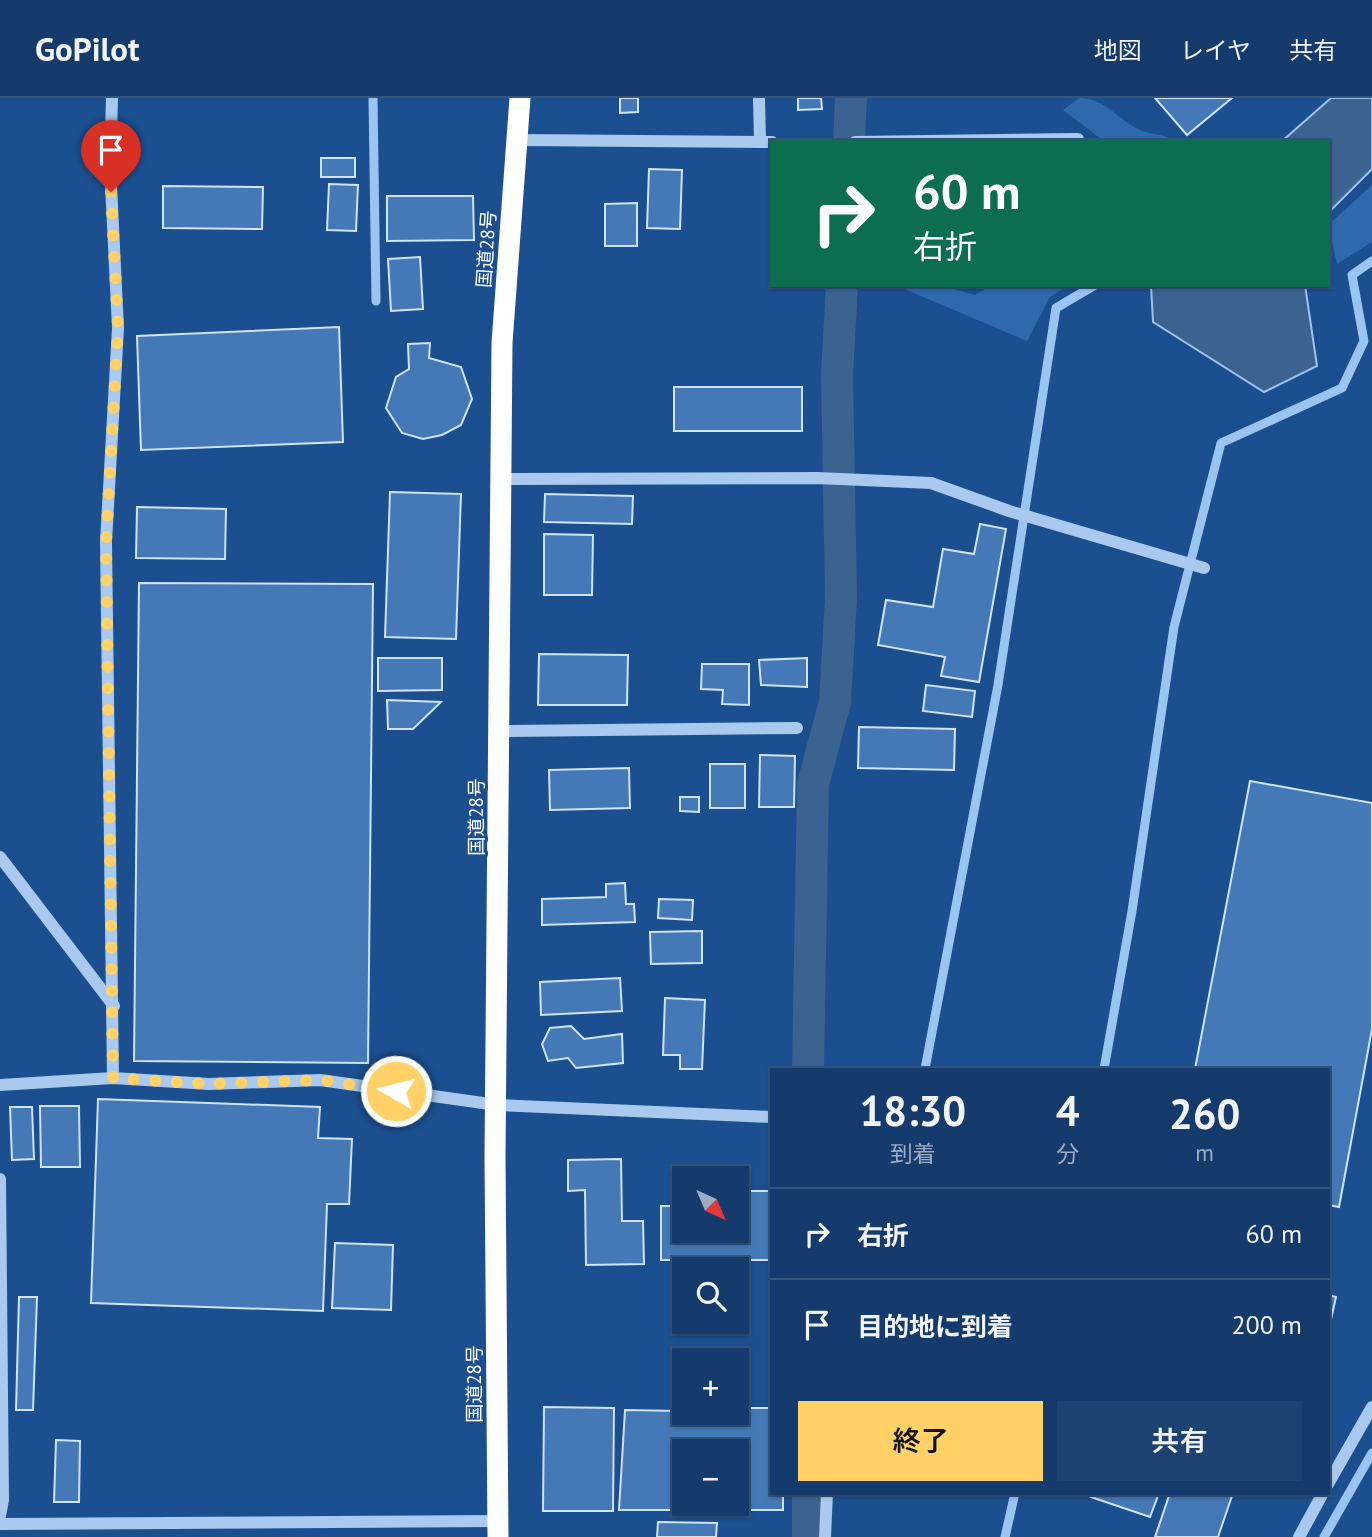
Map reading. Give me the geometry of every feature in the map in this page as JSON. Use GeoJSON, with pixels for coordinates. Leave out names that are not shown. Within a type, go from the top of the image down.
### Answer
{"type":"FeatureCollection","features":[{"type":"Feature","properties":{"kind":"highway","name":"国道28号"},"geometry":{"type":"LineString","coordinates":[[498,1529],[497,1105],[502,343],[520,98]]}},
{"type":"Feature","properties":{"kind":"street"},"geometry":{"type":"LineString","coordinates":[[112,98],[110,165],[118,328],[106,542],[113,1078]]}},
{"type":"Feature","properties":{"kind":"street"},"geometry":{"type":"LineString","coordinates":[[517,139],[766,142],[759,98]]}},
{"type":"Feature","properties":{"kind":"street"},"geometry":{"type":"LineString","coordinates":[[1004,140],[1077,139]]}},
{"type":"Feature","properties":{"kind":"street"},"geometry":{"type":"LineString","coordinates":[[501,479],[817,478],[931,483],[1009,511],[1204,568]]}},
{"type":"Feature","properties":{"kind":"street"},"geometry":{"type":"LineString","coordinates":[[499,731],[797,728]]}},
{"type":"Feature","properties":{"kind":"street"},"geometry":{"type":"LineString","coordinates":[[0,856],[114,1007]]}},
{"type":"Feature","properties":{"kind":"street"},"geometry":{"type":"LineString","coordinates":[[0,1084],[113,1078],[209,1084],[320,1080],[497,1105],[770,1117]]}},
{"type":"Feature","properties":{"kind":"street"},"geometry":{"type":"LineString","coordinates":[[0,1179],[3,1500],[0,1516]]}},
{"type":"Feature","properties":{"kind":"street"},"geometry":{"type":"LineString","coordinates":[[1330,1480],[1372,1407]]}},
{"type":"Feature","properties":{"kind":"street"},"geometry":{"type":"LineString","coordinates":[[825,1537],[827,1495]]}},
{"type":"Feature","properties":{"kind":"street"},"geometry":{"type":"LineString","coordinates":[[1299,1537],[1322,1495]]}},
{"type":"Feature","properties":{"kind":"street"},"geometry":{"type":"LineString","coordinates":[[0,1524],[498,1529]]}},
{"type":"Feature","properties":{"kind":"shaded area"},"geometry":{"type":"Polygon","coordinates":[[[1079,98],[1096,101],[1130,125],[1171,140],[1102,140],[1063,110],[1079,98]]]}},
{"type":"Feature","properties":{"kind":"shaded area"},"geometry":{"type":"Polygon","coordinates":[[[1331,98],[1372,98],[1372,169],[1330,211],[1330,140],[1283,140],[1331,98]]]}},
{"type":"Feature","properties":{"kind":"shaded area"},"geometry":{"type":"Polygon","coordinates":[[[1372,185],[1372,242],[1337,264],[1330,223],[1372,185]]]}},
{"type":"Feature","properties":{"kind":"shaded area"},"geometry":{"type":"Polygon","coordinates":[[[900,287],[947,287],[975,295],[989,287],[1066,287],[1050,297],[1027,341],[900,287]]]}},
{"type":"Feature","properties":{"kind":"shaded area"},"geometry":{"type":"Polygon","coordinates":[[[1151,287],[1305,287],[1317,366],[1264,392],[1153,322],[1151,287]]]}},
{"type":"Feature","properties":{"kind":"building"},"geometry":{"type":"Polygon","coordinates":[[[620,98],[638,98],[638,112],[620,113],[620,98]]]}},
{"type":"Feature","properties":{"kind":"building"},"geometry":{"type":"Polygon","coordinates":[[[798,98],[821,98],[822,109],[798,110],[798,98]]]}},
{"type":"Feature","properties":{"kind":"building"},"geometry":{"type":"Polygon","coordinates":[[[1155,98],[1232,98],[1187,135],[1155,98]]]}},
{"type":"Feature","properties":{"kind":"building"},"geometry":{"type":"Polygon","coordinates":[[[321,158],[355,158],[355,177],[321,177],[321,158]]]}},
{"type":"Feature","properties":{"kind":"building"},"geometry":{"type":"Polygon","coordinates":[[[649,169],[682,170],[680,229],[647,228],[649,169]]]}},
{"type":"Feature","properties":{"kind":"building"},"geometry":{"type":"Polygon","coordinates":[[[329,184],[358,185],[356,231],[327,230],[329,184]]]}},
{"type":"Feature","properties":{"kind":"building"},"geometry":{"type":"Polygon","coordinates":[[[163,186],[263,187],[262,229],[163,228],[163,186]]]}},
{"type":"Feature","properties":{"kind":"building"},"geometry":{"type":"Polygon","coordinates":[[[387,196],[473,196],[474,240],[387,241],[387,196]]]}},
{"type":"Feature","properties":{"kind":"building"},"geometry":{"type":"Polygon","coordinates":[[[637,203],[637,246],[605,246],[605,204],[637,203]]]}},
{"type":"Feature","properties":{"kind":"building"},"geometry":{"type":"Polygon","coordinates":[[[420,257],[423,309],[391,311],[388,259],[420,257]]]}},
{"type":"Feature","properties":{"kind":"building"},"geometry":{"type":"Polygon","coordinates":[[[339,327],[343,442],[141,450],[137,336],[339,327]]]}},
{"type":"Feature","properties":{"kind":"building"},"geometry":{"type":"Polygon","coordinates":[[[430,343],[429,358],[461,367],[472,399],[461,425],[442,435],[423,439],[402,433],[386,408],[396,377],[409,369],[408,344],[430,343]]]}},
{"type":"Feature","properties":{"kind":"building"},"geometry":{"type":"Polygon","coordinates":[[[674,387],[802,387],[802,431],[674,431],[674,387]]]}},
{"type":"Feature","properties":{"kind":"building"},"geometry":{"type":"Polygon","coordinates":[[[390,492],[461,494],[456,639],[385,637],[390,492]]]}},
{"type":"Feature","properties":{"kind":"building"},"geometry":{"type":"Polygon","coordinates":[[[545,494],[633,496],[632,524],[544,522],[545,494]]]}},
{"type":"Feature","properties":{"kind":"building"},"geometry":{"type":"Polygon","coordinates":[[[137,507],[226,509],[225,559],[136,558],[137,507]]]}},
{"type":"Feature","properties":{"kind":"building"},"geometry":{"type":"Polygon","coordinates":[[[980,524],[1006,529],[979,682],[941,676],[945,657],[878,645],[886,600],[933,607],[943,549],[974,554],[980,524]]]}},
{"type":"Feature","properties":{"kind":"building"},"geometry":{"type":"Polygon","coordinates":[[[544,534],[593,535],[592,595],[544,595],[544,534]]]}},
{"type":"Feature","properties":{"kind":"building"},"geometry":{"type":"Polygon","coordinates":[[[139,583],[373,584],[368,1063],[134,1061],[139,583]]]}},
{"type":"Feature","properties":{"kind":"building"},"geometry":{"type":"Polygon","coordinates":[[[539,654],[628,655],[627,705],[538,705],[539,654]]]}},
{"type":"Feature","properties":{"kind":"building"},"geometry":{"type":"Polygon","coordinates":[[[378,658],[442,658],[442,690],[378,691],[378,658]]]}},
{"type":"Feature","properties":{"kind":"building"},"geometry":{"type":"Polygon","coordinates":[[[807,658],[807,687],[761,685],[759,660],[807,658]]]}},
{"type":"Feature","properties":{"kind":"building"},"geometry":{"type":"Polygon","coordinates":[[[702,664],[749,664],[749,705],[722,704],[723,690],[701,689],[702,664]]]}},
{"type":"Feature","properties":{"kind":"building"},"geometry":{"type":"Polygon","coordinates":[[[926,685],[975,691],[972,717],[923,711],[926,685]]]}},
{"type":"Feature","properties":{"kind":"building"},"geometry":{"type":"Polygon","coordinates":[[[387,700],[441,702],[413,729],[388,729],[387,700]]]}},
{"type":"Feature","properties":{"kind":"building"},"geometry":{"type":"Polygon","coordinates":[[[859,727],[955,729],[954,770],[858,768],[859,727]]]}},
{"type":"Feature","properties":{"kind":"building"},"geometry":{"type":"Polygon","coordinates":[[[760,755],[795,756],[794,807],[759,807],[760,755]]]}},
{"type":"Feature","properties":{"kind":"building"},"geometry":{"type":"Polygon","coordinates":[[[710,764],[745,764],[745,808],[710,808],[710,764]]]}},
{"type":"Feature","properties":{"kind":"building"},"geometry":{"type":"Polygon","coordinates":[[[629,768],[630,808],[550,810],[549,770],[629,768]]]}},
{"type":"Feature","properties":{"kind":"building"},"geometry":{"type":"Polygon","coordinates":[[[1250,781],[1372,803],[1372,1029],[1339,1207],[1330,1205],[1330,1068],[1195,1068],[1250,781]]]}},
{"type":"Feature","properties":{"kind":"building"},"geometry":{"type":"Polygon","coordinates":[[[680,797],[699,797],[699,812],[680,811],[680,797]]]}},
{"type":"Feature","properties":{"kind":"building"},"geometry":{"type":"Polygon","coordinates":[[[625,883],[626,904],[634,904],[635,922],[542,925],[542,899],[606,897],[606,884],[625,883]]]}},
{"type":"Feature","properties":{"kind":"building"},"geometry":{"type":"Polygon","coordinates":[[[659,899],[693,900],[692,920],[658,918],[659,899]]]}},
{"type":"Feature","properties":{"kind":"building"},"geometry":{"type":"Polygon","coordinates":[[[702,931],[702,963],[651,964],[650,932],[702,931]]]}},
{"type":"Feature","properties":{"kind":"building"},"geometry":{"type":"Polygon","coordinates":[[[620,978],[622,1011],[541,1015],[540,982],[620,978]]]}},
{"type":"Feature","properties":{"kind":"building"},"geometry":{"type":"Polygon","coordinates":[[[665,998],[705,1000],[702,1069],[680,1069],[680,1055],[663,1055],[665,998]]]}},
{"type":"Feature","properties":{"kind":"building"},"geometry":{"type":"Polygon","coordinates":[[[571,1026],[584,1039],[622,1034],[623,1063],[576,1068],[568,1058],[548,1061],[542,1044],[550,1028],[571,1026]]]}},
{"type":"Feature","properties":{"kind":"building"},"geometry":{"type":"Polygon","coordinates":[[[98,1099],[320,1107],[318,1138],[352,1139],[349,1204],[327,1204],[323,1311],[91,1303],[98,1099]]]}},
{"type":"Feature","properties":{"kind":"building"},"geometry":{"type":"Polygon","coordinates":[[[40,1106],[79,1106],[80,1167],[41,1167],[40,1106]]]}},
{"type":"Feature","properties":{"kind":"building"},"geometry":{"type":"Polygon","coordinates":[[[10,1107],[32,1107],[34,1159],[12,1160],[10,1107]]]}},
{"type":"Feature","properties":{"kind":"building"},"geometry":{"type":"Polygon","coordinates":[[[621,1159],[622,1221],[643,1221],[644,1264],[586,1265],[585,1190],[568,1191],[568,1160],[621,1159]]]}},
{"type":"Feature","properties":{"kind":"building"},"geometry":{"type":"Polygon","coordinates":[[[749,1191],[770,1191],[770,1260],[749,1260],[749,1257],[672,1257],[672,1260],[661,1260],[661,1206],[672,1206],[672,1243],[749,1243],[749,1191]]]}},
{"type":"Feature","properties":{"kind":"building"},"geometry":{"type":"Polygon","coordinates":[[[335,1243],[393,1245],[391,1310],[332,1308],[335,1243]]]}},
{"type":"Feature","properties":{"kind":"building"},"geometry":{"type":"Polygon","coordinates":[[[1330,1296],[1336,1297],[1330,1324],[1330,1296]]]}},
{"type":"Feature","properties":{"kind":"building"},"geometry":{"type":"Polygon","coordinates":[[[19,1297],[37,1297],[33,1410],[16,1410],[19,1297]]]}},
{"type":"Feature","properties":{"kind":"building"},"geometry":{"type":"Polygon","coordinates":[[[544,1407],[614,1408],[613,1511],[543,1511],[544,1407]]]}},
{"type":"Feature","properties":{"kind":"building"},"geometry":{"type":"Polygon","coordinates":[[[749,1408],[770,1408],[770,1495],[783,1495],[783,1510],[749,1510],[749,1439],[672,1439],[672,1510],[619,1510],[625,1410],[672,1411],[672,1425],[749,1425],[749,1408]]]}},
{"type":"Feature","properties":{"kind":"building"},"geometry":{"type":"Polygon","coordinates":[[[56,1440],[80,1441],[79,1502],[54,1502],[56,1440]]]}},
{"type":"Feature","properties":{"kind":"building"},"geometry":{"type":"Polygon","coordinates":[[[1092,1495],[1158,1495],[1150,1517],[1092,1495]]]}},
{"type":"Feature","properties":{"kind":"building"},"geometry":{"type":"Polygon","coordinates":[[[1169,1495],[1232,1495],[1218,1537],[1155,1537],[1169,1495]]]}},
{"type":"Feature","properties":{"kind":"building"},"geometry":{"type":"Polygon","coordinates":[[[658,1522],[717,1523],[716,1537],[657,1537],[658,1522]]]}},
{"type":"Feature","properties":{"kind":"waterway"},"geometry":{"type":"LineString","coordinates":[[373,98],[376,301]]}},
{"type":"Feature","properties":{"kind":"waterway"},"geometry":{"type":"LineString","coordinates":[[849,140],[851,98]]}},
{"type":"Feature","properties":{"kind":"waterway"},"geometry":{"type":"LineString","coordinates":[[1104,1068],[1132,911],[1174,627],[1221,443],[1342,388],[1364,341],[1352,275],[1372,261]]}},
{"type":"Feature","properties":{"kind":"waterway"},"geometry":{"type":"LineString","coordinates":[[808,1068],[813,784],[835,702],[841,597],[837,375],[842,287]]}},
{"type":"Feature","properties":{"kind":"waterway"},"geometry":{"type":"LineString","coordinates":[[925,1068],[998,685],[1056,308],[1092,287]]}},
{"type":"Feature","properties":{"kind":"waterway"},"geometry":{"type":"LineString","coordinates":[[1324,1537],[1372,1453]]}},
{"type":"Feature","properties":{"kind":"waterway"},"geometry":{"type":"LineString","coordinates":[[808,1495],[808,1537]]}},
{"type":"Feature","properties":{"kind":"waterway"},"geometry":{"type":"LineString","coordinates":[[1005,1537],[1015,1495]]}},
{"type":"Feature","properties":{"kind":"route"},"geometry":{"type":"LineString","coordinates":[[111,192],[118,328],[106,542],[113,1078],[209,1084],[320,1080],[396,1091]]}}]}
